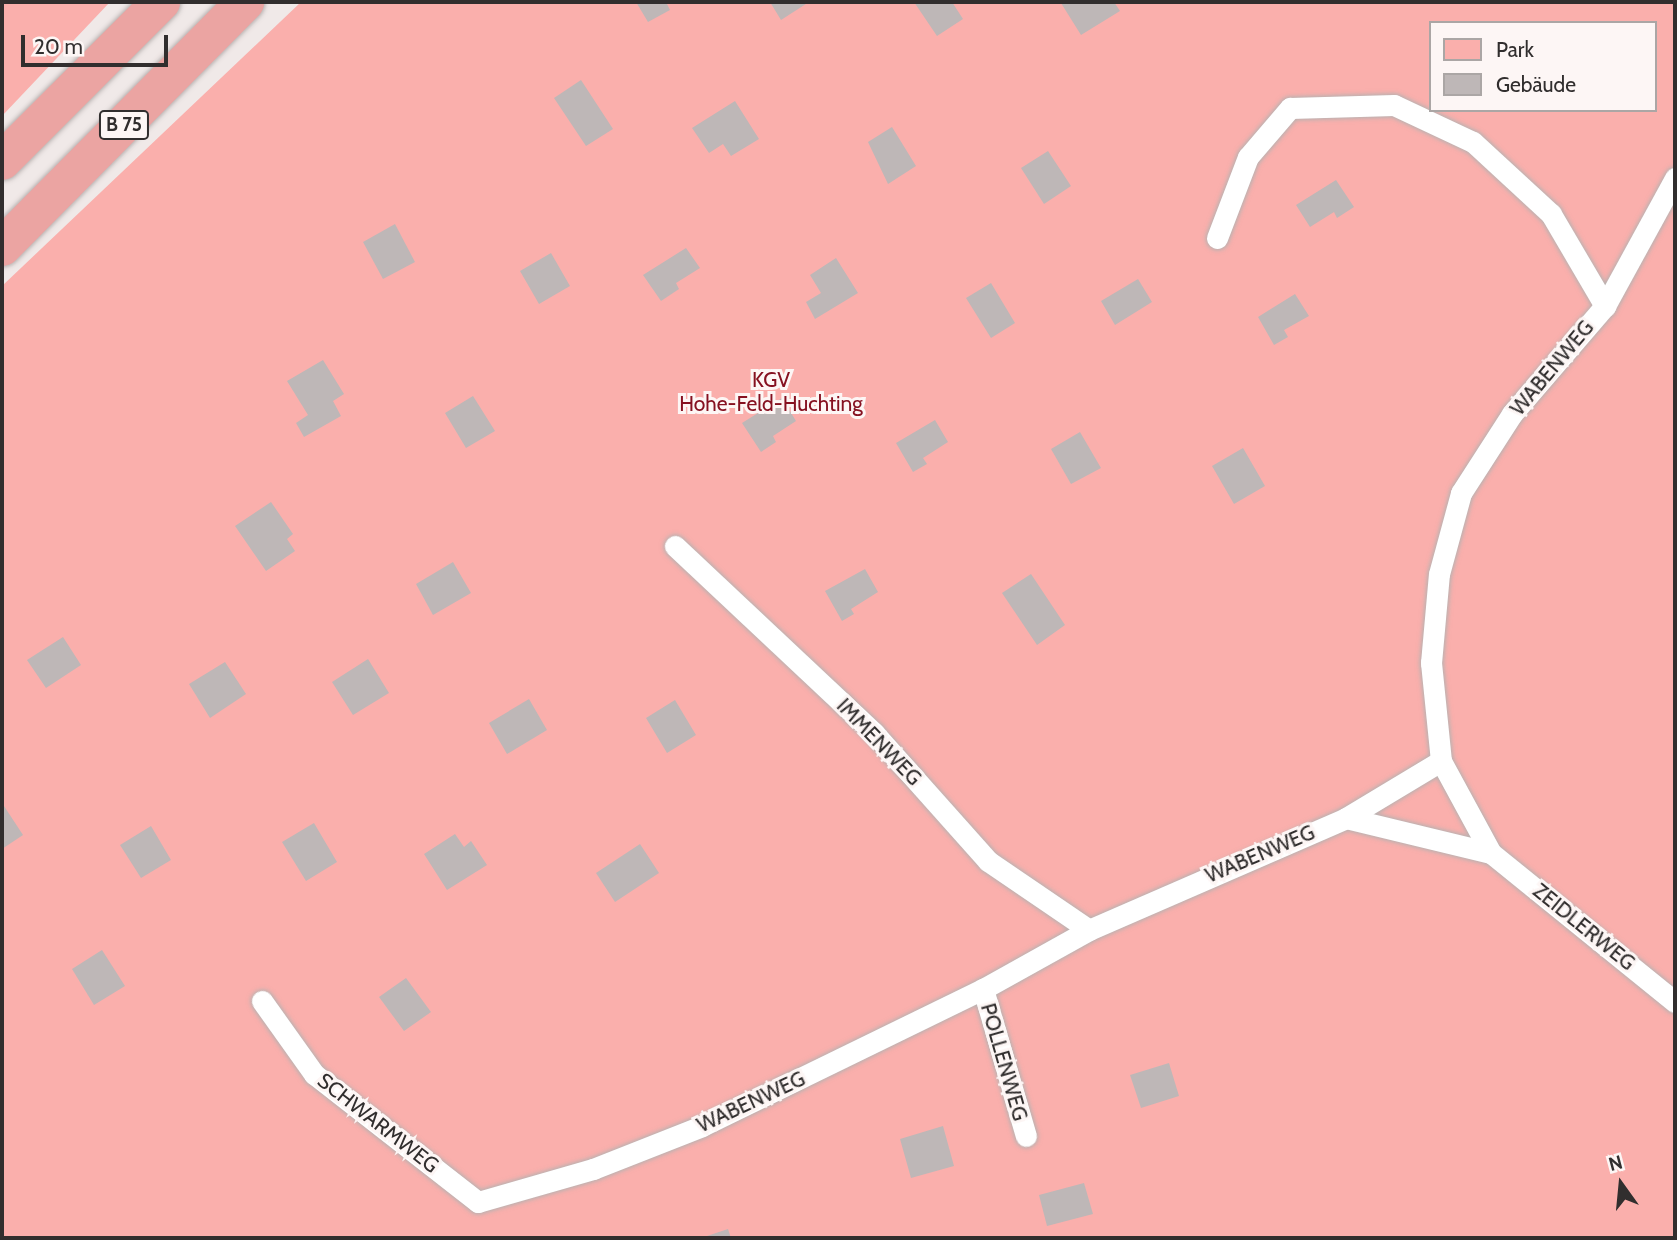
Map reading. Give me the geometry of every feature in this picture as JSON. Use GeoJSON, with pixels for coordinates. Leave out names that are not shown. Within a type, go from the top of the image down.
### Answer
{"type":"FeatureCollection","features":[{"type":"Feature","properties":{"kind":"highway","name":"B 75"},"geometry":{"type":"LineString","coordinates":[[2,161],[162,2]]}},
{"type":"Feature","properties":{"kind":"highway","name":"B 75"},"geometry":{"type":"LineString","coordinates":[[2,247],[245,2]]}},
{"type":"Feature","properties":{"kind":"lane"},"geometry":{"type":"LineString","coordinates":[[1217,238],[1248,157],[1290,108],[1394,104],[1473,142],[1550,214],[1605,306]]}},
{"type":"Feature","properties":{"kind":"lane","name":"WABENWEG"},"geometry":{"type":"LineString","coordinates":[[478,1202],[593,1169],[702,1126],[983,989],[1089,930],[1346,818],[1441,761],[1431,663],[1439,574],[1461,493],[1512,414],[1605,306],[1675,178]]}},
{"type":"Feature","properties":{"kind":"lane","name":"IMMENWEG"},"geometry":{"type":"LineString","coordinates":[[675,545],[874,733],[988,861],[1089,930]]}},
{"type":"Feature","properties":{"kind":"lane","name":"ZEIDLERWEG"},"geometry":{"type":"LineString","coordinates":[[1441,761],[1491,853],[1675,1002]]}},
{"type":"Feature","properties":{"kind":"lane","name":"ZEIDLERWEG"},"geometry":{"type":"LineString","coordinates":[[1346,818],[1491,853]]}},
{"type":"Feature","properties":{"kind":"lane","name":"POLLENWEG"},"geometry":{"type":"LineString","coordinates":[[983,989],[1026,1136]]}},
{"type":"Feature","properties":{"kind":"lane","name":"SCHWARMWEG"},"geometry":{"type":"LineString","coordinates":[[262,1001],[314,1074],[478,1202]]}},
{"type":"Feature","properties":{"kind":"green space"},"geometry":{"type":"Polygon","coordinates":[[[2,2],[110,2],[2,116],[2,2]]]}},
{"type":"Feature","properties":{"kind":"green space","name":"KGV Hohe-Feld-Huchting"},"geometry":{"type":"Polygon","coordinates":[[[301,2],[1675,2],[1675,1238],[2,1238],[2,286],[301,2]]]}},
{"type":"Feature","properties":{"kind":"building"},"geometry":{"type":"Polygon","coordinates":[[[636,2],[666,2],[670,10],[648,22],[636,2]]]}},
{"type":"Feature","properties":{"kind":"building"},"geometry":{"type":"Polygon","coordinates":[[[770,2],[809,2],[781,20],[770,2]]]}},
{"type":"Feature","properties":{"kind":"building"},"geometry":{"type":"Polygon","coordinates":[[[914,2],[952,2],[963,19],[937,36],[914,2]]]}},
{"type":"Feature","properties":{"kind":"building"},"geometry":{"type":"Polygon","coordinates":[[[1114,2],[1120,11],[1081,35],[1061,3],[1114,2]]]}},
{"type":"Feature","properties":{"kind":"building"},"geometry":{"type":"Polygon","coordinates":[[[581,80],[613,129],[586,146],[554,98],[581,80]]]}},
{"type":"Feature","properties":{"kind":"building"},"geometry":{"type":"Polygon","coordinates":[[[735,101],[759,139],[731,156],[723,144],[709,153],[692,128],[735,101]]]}},
{"type":"Feature","properties":{"kind":"building"},"geometry":{"type":"Polygon","coordinates":[[[892,127],[916,166],[888,184],[868,142],[892,127]]]}},
{"type":"Feature","properties":{"kind":"building"},"geometry":{"type":"Polygon","coordinates":[[[1048,151],[1071,186],[1044,204],[1021,168],[1048,151]]]}},
{"type":"Feature","properties":{"kind":"building"},"geometry":{"type":"Polygon","coordinates":[[[1336,180],[1354,207],[1337,218],[1334,212],[1310,227],[1296,205],[1336,180]]]}},
{"type":"Feature","properties":{"kind":"building"},"geometry":{"type":"Polygon","coordinates":[[[395,224],[415,262],[383,279],[363,242],[395,224]]]}},
{"type":"Feature","properties":{"kind":"building"},"geometry":{"type":"Polygon","coordinates":[[[686,248],[700,268],[676,283],[679,289],[661,301],[643,275],[686,248]]]}},
{"type":"Feature","properties":{"kind":"building"},"geometry":{"type":"Polygon","coordinates":[[[551,253],[570,286],[539,304],[520,271],[551,253]]]}},
{"type":"Feature","properties":{"kind":"building"},"geometry":{"type":"Polygon","coordinates":[[[836,258],[858,293],[815,319],[806,302],[821,293],[810,275],[836,258]]]}},
{"type":"Feature","properties":{"kind":"building"},"geometry":{"type":"Polygon","coordinates":[[[1138,279],[1152,302],[1115,325],[1101,301],[1138,279]]]}},
{"type":"Feature","properties":{"kind":"building"},"geometry":{"type":"Polygon","coordinates":[[[991,283],[1015,323],[991,338],[966,298],[991,283]]]}},
{"type":"Feature","properties":{"kind":"building"},"geometry":{"type":"Polygon","coordinates":[[[1295,294],[1309,316],[1284,330],[1288,337],[1274,345],[1258,317],[1295,294]]]}},
{"type":"Feature","properties":{"kind":"building"},"geometry":{"type":"Polygon","coordinates":[[[323,360],[344,394],[333,401],[341,416],[304,437],[296,423],[308,415],[287,381],[323,360]]]}},
{"type":"Feature","properties":{"kind":"building"},"geometry":{"type":"Polygon","coordinates":[[[473,396],[495,431],[466,448],[445,413],[473,396]]]}},
{"type":"Feature","properties":{"kind":"building"},"geometry":{"type":"Polygon","coordinates":[[[782,398],[796,421],[773,436],[776,442],[761,452],[742,423],[782,398]]]}},
{"type":"Feature","properties":{"kind":"building"},"geometry":{"type":"Polygon","coordinates":[[[935,420],[948,442],[923,458],[927,464],[913,472],[896,443],[935,420]]]}},
{"type":"Feature","properties":{"kind":"building"},"geometry":{"type":"Polygon","coordinates":[[[1080,432],[1101,468],[1071,484],[1051,449],[1080,432]]]}},
{"type":"Feature","properties":{"kind":"building"},"geometry":{"type":"Polygon","coordinates":[[[1243,448],[1265,486],[1234,504],[1212,466],[1243,448]]]}},
{"type":"Feature","properties":{"kind":"building"},"geometry":{"type":"Polygon","coordinates":[[[271,502],[293,534],[287,539],[295,551],[266,571],[235,526],[271,502]]]}},
{"type":"Feature","properties":{"kind":"building"},"geometry":{"type":"Polygon","coordinates":[[[453,562],[471,593],[433,615],[416,584],[453,562]]]}},
{"type":"Feature","properties":{"kind":"building"},"geometry":{"type":"Polygon","coordinates":[[[865,569],[878,592],[851,609],[854,614],[842,621],[825,591],[865,569]]]}},
{"type":"Feature","properties":{"kind":"building"},"geometry":{"type":"Polygon","coordinates":[[[1031,574],[1065,625],[1037,645],[1002,593],[1031,574]]]}},
{"type":"Feature","properties":{"kind":"building"},"geometry":{"type":"Polygon","coordinates":[[[63,637],[81,665],[46,688],[27,660],[63,637]]]}},
{"type":"Feature","properties":{"kind":"building"},"geometry":{"type":"Polygon","coordinates":[[[368,659],[389,693],[353,715],[332,682],[368,659]]]}},
{"type":"Feature","properties":{"kind":"building"},"geometry":{"type":"Polygon","coordinates":[[[225,662],[246,694],[210,718],[189,684],[225,662]]]}},
{"type":"Feature","properties":{"kind":"building"},"geometry":{"type":"Polygon","coordinates":[[[529,699],[547,730],[507,754],[489,723],[529,699]]]}},
{"type":"Feature","properties":{"kind":"building"},"geometry":{"type":"Polygon","coordinates":[[[675,700],[696,735],[667,753],[646,718],[675,700]]]}},
{"type":"Feature","properties":{"kind":"building"},"geometry":{"type":"Polygon","coordinates":[[[2,803],[23,835],[2,849],[2,803]]]}},
{"type":"Feature","properties":{"kind":"building"},"geometry":{"type":"Polygon","coordinates":[[[314,823],[337,862],[306,881],[282,842],[314,823]]]}},
{"type":"Feature","properties":{"kind":"building"},"geometry":{"type":"Polygon","coordinates":[[[151,826],[171,860],[141,878],[120,845],[151,826]]]}},
{"type":"Feature","properties":{"kind":"building"},"geometry":{"type":"Polygon","coordinates":[[[455,834],[464,847],[471,841],[487,865],[447,890],[424,854],[455,834]]]}},
{"type":"Feature","properties":{"kind":"building"},"geometry":{"type":"Polygon","coordinates":[[[640,844],[659,873],[615,902],[596,873],[640,844]]]}},
{"type":"Feature","properties":{"kind":"building"},"geometry":{"type":"Polygon","coordinates":[[[102,950],[125,986],[94,1005],[72,969],[102,950]]]}},
{"type":"Feature","properties":{"kind":"building"},"geometry":{"type":"Polygon","coordinates":[[[406,978],[431,1012],[404,1031],[379,997],[406,978]]]}},
{"type":"Feature","properties":{"kind":"building"},"geometry":{"type":"Polygon","coordinates":[[[1169,1063],[1179,1096],[1141,1108],[1130,1075],[1169,1063]]]}},
{"type":"Feature","properties":{"kind":"building"},"geometry":{"type":"Polygon","coordinates":[[[943,1126],[954,1166],[911,1178],[900,1139],[943,1126]]]}},
{"type":"Feature","properties":{"kind":"building"},"geometry":{"type":"Polygon","coordinates":[[[1084,1183],[1093,1214],[1047,1226],[1039,1195],[1084,1183]]]}},
{"type":"Feature","properties":{"kind":"building"},"geometry":{"type":"Polygon","coordinates":[[[728,1229],[731,1238],[701,1238],[728,1229]]]}}]}
